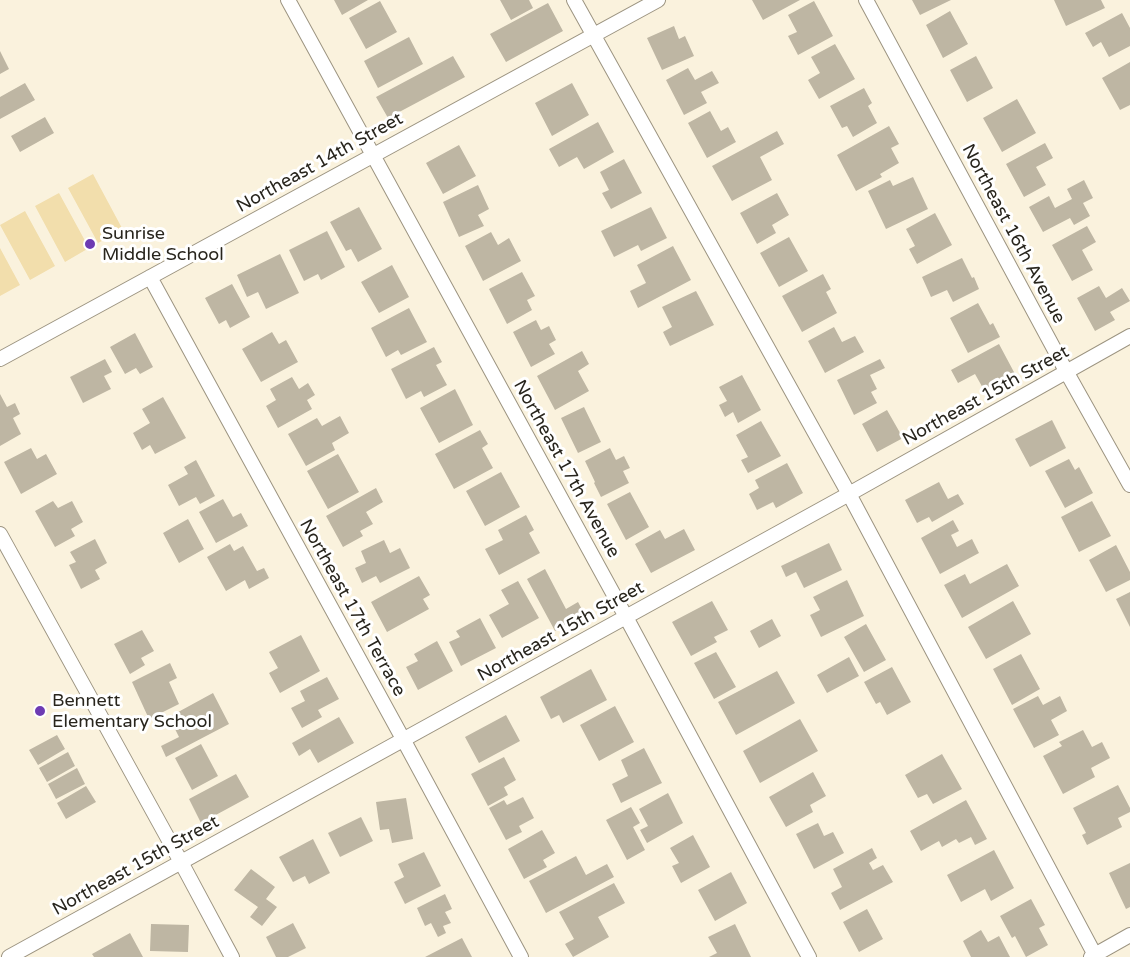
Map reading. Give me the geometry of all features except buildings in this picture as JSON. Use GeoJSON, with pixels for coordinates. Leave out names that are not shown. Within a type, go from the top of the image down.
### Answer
{"type":"FeatureCollection","features":[{"type":"Feature","properties":{"kind":"street","name":"Northeast 17th Avenue"},"geometry":{"type":"LineString","coordinates":[[288,0],[626,617],[809,957]]}},
{"type":"Feature","properties":{"kind":"street"},"geometry":{"type":"LineString","coordinates":[[574,0],[849,494],[1094,956],[1130,935]]}},
{"type":"Feature","properties":{"kind":"street","name":"Northeast 14th Street"},"geometry":{"type":"LineString","coordinates":[[0,359],[658,0]]}},
{"type":"Feature","properties":{"kind":"street","name":"Northeast 16th Avenue"},"geometry":{"type":"LineString","coordinates":[[866,0],[1130,485]]}},
{"type":"Feature","properties":{"kind":"street","name":"Northeast 17th Terrace"},"geometry":{"type":"LineString","coordinates":[[150,277],[521,957]]}},
{"type":"Feature","properties":{"kind":"street","name":"Northeast 15th Street"},"geometry":{"type":"LineString","coordinates":[[9,957],[849,494],[1130,336]]}},
{"type":"Feature","properties":{"kind":"street"},"geometry":{"type":"LineString","coordinates":[[0,534],[232,957]]}},
{"type":"Feature","properties":{"kind":"shaded area"},"geometry":{"type":"Polygon","coordinates":[[[93,174],[123,230],[98,243],[68,188],[93,174]]]}},
{"type":"Feature","properties":{"kind":"shaded area"},"geometry":{"type":"Polygon","coordinates":[[[59,193],[89,248],[65,262],[35,206],[59,193]]]}},
{"type":"Feature","properties":{"kind":"shaded area"},"geometry":{"type":"Polygon","coordinates":[[[25,211],[55,266],[30,280],[0,225],[25,211]]]}},
{"type":"Feature","properties":{"kind":"shaded area"},"geometry":{"type":"Polygon","coordinates":[[[0,248],[20,285],[0,296],[0,248]]]}},
{"type":"Feature","properties":{"kind":"place","name":"Sunrise Middle School"},"geometry":{"type":"Point","coordinates":[90,244]}},
{"type":"Feature","properties":{"kind":"place","name":"Bennett Elementary School"},"geometry":{"type":"Point","coordinates":[40,711]}}]}
